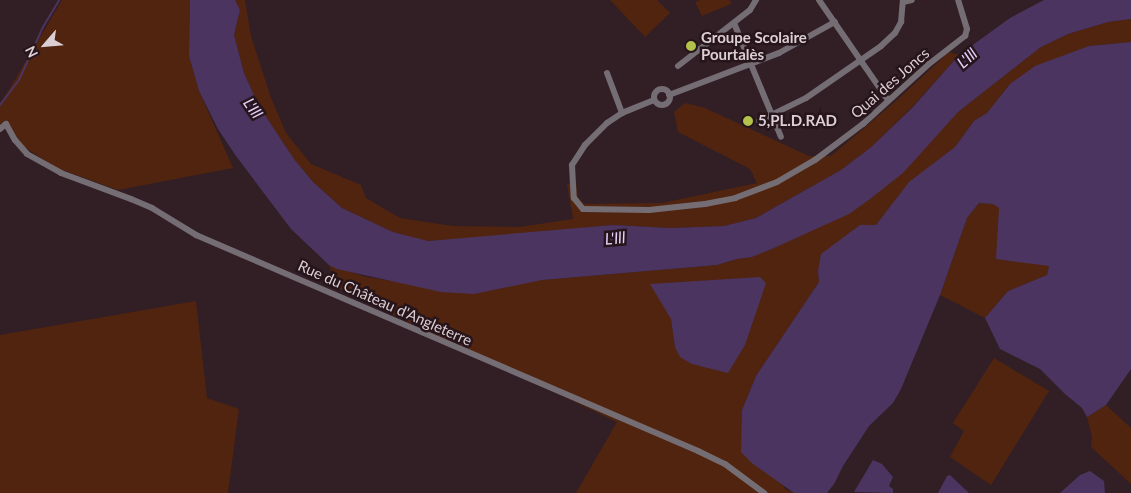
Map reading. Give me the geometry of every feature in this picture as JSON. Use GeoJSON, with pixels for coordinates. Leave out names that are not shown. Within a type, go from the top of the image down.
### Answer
{"type":"FeatureCollection","features":[{"type":"Feature","properties":{"kind":"street"},"geometry":{"type":"LineString","coordinates":[[678,66],[734,24],[750,10],[756,0]]}},
{"type":"Feature","properties":{"kind":"street"},"geometry":{"type":"LineString","coordinates":[[819,0],[888,100]]}},
{"type":"Feature","properties":{"kind":"street"},"geometry":{"type":"LineString","coordinates":[[759,121],[806,98],[861,61],[895,33],[900,22],[903,1],[912,0]]}},
{"type":"Feature","properties":{"kind":"street","name":"Quai des Joncs"},"geometry":{"type":"LineString","coordinates":[[622,113],[585,146],[572,165],[574,198],[583,209],[649,210],[705,204],[735,198],[777,182],[815,160],[863,124],[888,100],[965,36],[967,29],[958,0]]}},
{"type":"Feature","properties":{"kind":"street"},"geometry":{"type":"LineString","coordinates":[[669,95],[779,53],[834,22]]}},
{"type":"Feature","properties":{"kind":"street"},"geometry":{"type":"LineString","coordinates":[[734,24],[781,137]]}},
{"type":"Feature","properties":{"kind":"street"},"geometry":{"type":"LineString","coordinates":[[607,73],[622,113],[654,100]]}},
{"type":"Feature","properties":{"kind":"street"},"geometry":{"type":"LineString","coordinates":[[654,100],[656,93],[660,90],[664,90],[669,95]]}},
{"type":"Feature","properties":{"kind":"street"},"geometry":{"type":"LineString","coordinates":[[654,100],[657,104],[664,105],[668,102],[669,95]]}},
{"type":"Feature","properties":{"kind":"street","name":"Rue du Château d'Angleterre"},"geometry":{"type":"LineString","coordinates":[[0,129],[6,124],[15,140],[27,154],[61,173],[152,208],[196,235],[698,451],[725,464],[764,493]]}},
{"type":"Feature","properties":{"kind":"shaded area"},"geometry":{"type":"Polygon","coordinates":[[[62,0],[190,0],[189,56],[199,91],[233,168],[118,190],[57,168],[24,147],[8,124],[0,131],[0,105],[62,0]]]}},
{"type":"Feature","properties":{"kind":"shaded area"},"geometry":{"type":"Polygon","coordinates":[[[235,0],[245,0],[251,36],[271,98],[286,133],[311,164],[361,185],[366,198],[400,218],[453,226],[519,227],[573,219],[567,184],[576,182],[578,197],[584,204],[662,203],[757,183],[750,169],[678,132],[674,112],[685,103],[705,108],[809,156],[831,156],[896,101],[949,52],[959,55],[912,107],[870,148],[841,170],[756,218],[725,226],[670,228],[612,225],[493,237],[425,241],[393,232],[342,208],[313,182],[294,159],[259,106],[244,73],[234,35],[240,10],[235,0]]]}},
{"type":"Feature","properties":{"kind":"shaded area"},"geometry":{"type":"Polygon","coordinates":[[[610,0],[657,0],[670,13],[645,37],[610,0]]]}},
{"type":"Feature","properties":{"kind":"shaded area"},"geometry":{"type":"Polygon","coordinates":[[[700,0],[730,0],[731,4],[702,16],[695,2],[700,0]]]}},
{"type":"Feature","properties":{"kind":"shaded area"},"geometry":{"type":"Polygon","coordinates":[[[1131,19],[1131,42],[1089,46],[1010,84],[987,113],[974,121],[955,147],[909,183],[876,225],[818,271],[819,282],[756,376],[742,410],[785,489],[794,493],[576,493],[617,422],[337,288],[329,265],[366,277],[412,284],[494,290],[517,283],[717,265],[752,257],[791,239],[922,150],[958,112],[1041,47],[1068,34],[1108,22],[1131,19]],[[671,319],[675,347],[692,364],[701,366],[671,319]]]}},
{"type":"Feature","properties":{"kind":"shaded area"},"geometry":{"type":"Polygon","coordinates":[[[979,203],[994,204],[999,208],[1049,266],[1047,275],[1008,291],[985,318],[940,295],[967,218],[979,203]]]}},
{"type":"Feature","properties":{"kind":"shaded area"},"geometry":{"type":"Polygon","coordinates":[[[196,301],[207,398],[239,409],[228,493],[0,493],[0,335],[196,301]]]}},
{"type":"Feature","properties":{"kind":"shaded area"},"geometry":{"type":"Polygon","coordinates":[[[994,358],[1049,391],[991,485],[950,457],[964,431],[953,423],[994,358]]]}},
{"type":"Feature","properties":{"kind":"shaded area"},"geometry":{"type":"Polygon","coordinates":[[[1106,405],[1131,428],[1131,484],[1091,447],[1092,437],[1087,417],[1106,405]]]}},
{"type":"Feature","properties":{"kind":"water","name":"L'Ill"},"geometry":{"type":"Polygon","coordinates":[[[190,0],[235,0],[240,10],[234,35],[244,73],[259,106],[294,159],[313,182],[342,208],[393,232],[428,241],[613,225],[670,228],[724,226],[756,218],[841,170],[870,148],[912,108],[959,55],[1010,18],[1044,0],[1131,0],[1131,19],[1108,22],[1068,34],[1041,47],[958,112],[903,173],[870,199],[849,214],[774,248],[752,257],[717,265],[542,280],[474,294],[441,292],[337,269],[329,265],[291,229],[218,129],[199,91],[189,56],[190,0]]]}},
{"type":"Feature","properties":{"kind":"water"},"geometry":{"type":"Polygon","coordinates":[[[1131,42],[1131,369],[1106,405],[1087,417],[1082,408],[1040,369],[1000,349],[985,318],[1008,291],[1047,275],[1049,266],[996,259],[999,208],[993,204],[979,203],[967,218],[940,295],[901,389],[893,403],[869,426],[827,493],[794,493],[753,464],[741,452],[742,410],[756,376],[819,282],[818,271],[821,254],[860,225],[876,225],[909,182],[955,147],[974,121],[987,113],[1010,84],[1035,66],[1089,46],[1131,42]]]}},
{"type":"Feature","properties":{"kind":"water"},"geometry":{"type":"Polygon","coordinates":[[[760,277],[766,283],[745,345],[728,373],[692,364],[680,357],[675,347],[671,319],[650,284],[760,277]]]}},
{"type":"Feature","properties":{"kind":"water"},"geometry":{"type":"Polygon","coordinates":[[[873,460],[882,464],[893,477],[889,486],[893,489],[893,493],[854,492],[873,460]]]}},
{"type":"Feature","properties":{"kind":"water"},"geometry":{"type":"Polygon","coordinates":[[[1090,471],[1104,481],[1105,493],[1060,493],[1080,475],[1090,471]]]}},
{"type":"Feature","properties":{"kind":"water"},"geometry":{"type":"Polygon","coordinates":[[[950,475],[969,493],[938,493],[947,476],[950,475]]]}},
{"type":"Feature","properties":{"kind":"waterway"},"geometry":{"type":"LineString","coordinates":[[0,105],[19,80],[43,27],[59,0]]}},
{"type":"Feature","properties":{"kind":"place","name":"Groupe Scolaire Pourtalès"},"geometry":{"type":"Point","coordinates":[691,46]}},
{"type":"Feature","properties":{"kind":"place","name":"5,PL.D.RAD"},"geometry":{"type":"Point","coordinates":[748,121]}}]}
